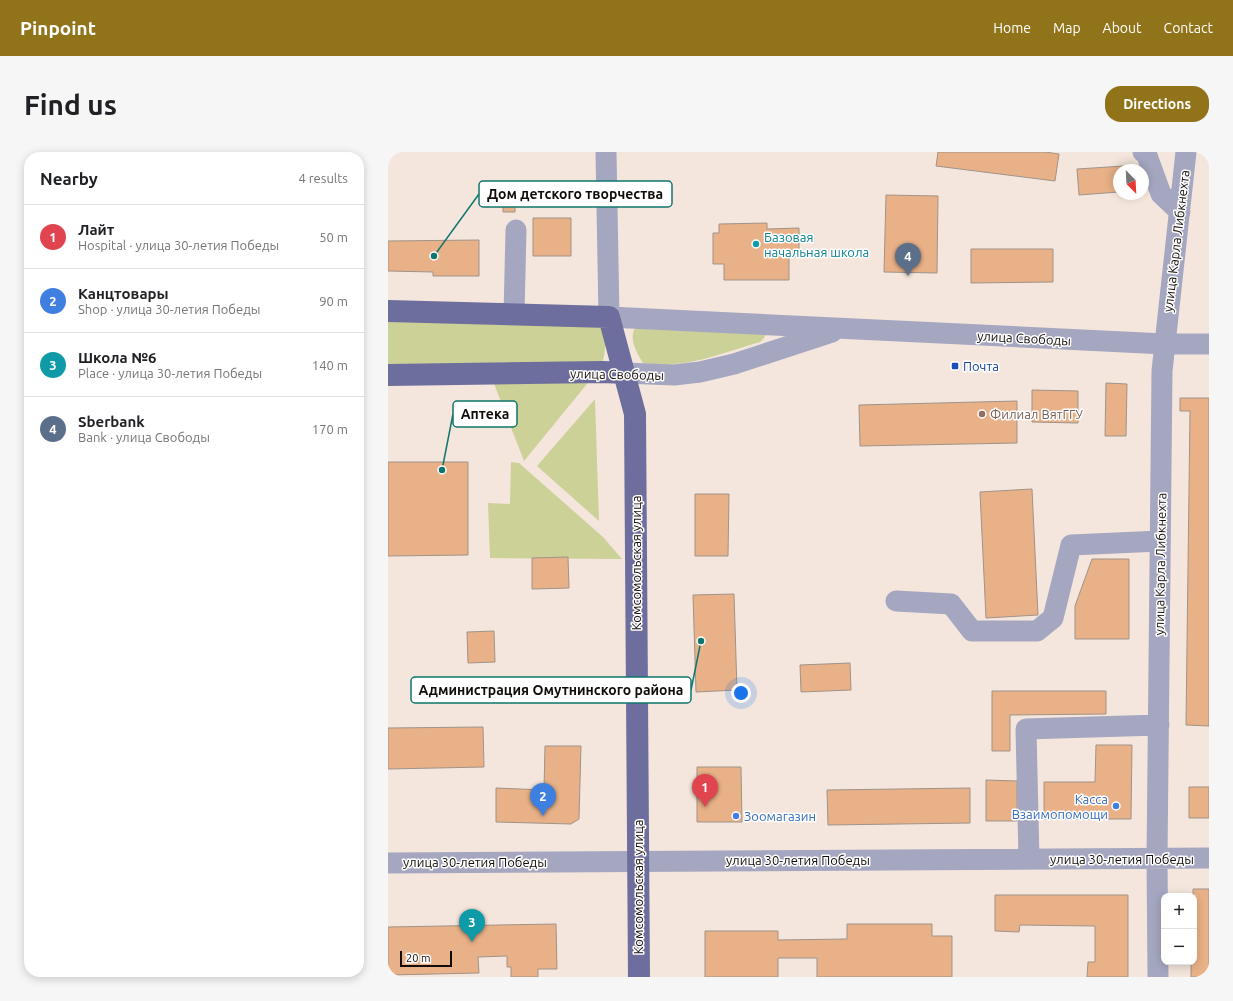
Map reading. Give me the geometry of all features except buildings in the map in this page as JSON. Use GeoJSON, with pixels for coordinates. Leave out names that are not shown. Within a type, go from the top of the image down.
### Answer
{"type":"FeatureCollection","features":[{"type":"Feature","properties":{"kind":"main road","name":"улица Свободы"},"geometry":{"type":"LineString","coordinates":[[388,311],[609,317]]}},
{"type":"Feature","properties":{"kind":"main road","name":"Комсомольская улица"},"geometry":{"type":"LineString","coordinates":[[609,317],[635,414],[639,977]]}},
{"type":"Feature","properties":{"kind":"main road","name":"улица Свободы"},"geometry":{"type":"LineString","coordinates":[[388,375],[624,373]]}},
{"type":"Feature","properties":{"kind":"street","name":"Комсомольская улица"},"geometry":{"type":"LineString","coordinates":[[606,152],[609,317]]}},
{"type":"Feature","properties":{"kind":"street"},"geometry":{"type":"LineString","coordinates":[[1143,152],[1146,152],[1161,194],[1180,212]]}},
{"type":"Feature","properties":{"kind":"street","name":"улица Карла Либкнехта"},"geometry":{"type":"LineString","coordinates":[[1158,977],[1157,859],[1162,371],[1186,152]]}},
{"type":"Feature","properties":{"kind":"street"},"geometry":{"type":"LineString","coordinates":[[514,314],[516,230]]}},
{"type":"Feature","properties":{"kind":"street","name":"улица Свободы"},"geometry":{"type":"LineString","coordinates":[[609,317],[1164,344],[1209,344]]}},
{"type":"Feature","properties":{"kind":"street","name":"улица Свободы"},"geometry":{"type":"LineString","coordinates":[[624,373],[674,375],[700,372],[734,364],[840,329]]}},
{"type":"Feature","properties":{"kind":"street"},"geometry":{"type":"LineString","coordinates":[[896,601],[951,604],[972,631],[1037,631],[1053,618],[1071,545],[1160,541]]}},
{"type":"Feature","properties":{"kind":"street"},"geometry":{"type":"LineString","coordinates":[[1029,860],[1026,728],[1158,725]]}},
{"type":"Feature","properties":{"kind":"street","name":"улица 30-летия Победы"},"geometry":{"type":"LineString","coordinates":[[388,862],[1209,858]]}},
{"type":"Feature","properties":{"kind":"green space"},"geometry":{"type":"Polygon","coordinates":[[[388,319],[601,321],[605,337],[605,349],[601,365],[388,367],[388,319]]]}},
{"type":"Feature","properties":{"kind":"green space"},"geometry":{"type":"Polygon","coordinates":[[[636,326],[762,332],[765,335],[760,342],[717,355],[688,362],[658,365],[643,363],[640,358],[633,340],[636,326]]]}},
{"type":"Feature","properties":{"kind":"green space"},"geometry":{"type":"Polygon","coordinates":[[[591,379],[524,461],[493,381],[591,379]]]}},
{"type":"Feature","properties":{"kind":"green space"},"geometry":{"type":"Polygon","coordinates":[[[595,399],[599,521],[537,466],[595,399]]]}},
{"type":"Feature","properties":{"kind":"green space"},"geometry":{"type":"Polygon","coordinates":[[[511,462],[519,463],[603,537],[622,559],[490,558],[488,503],[510,504],[511,462]]]}},
{"type":"Feature","properties":{"kind":"place","name":"Базовая начальная школа"},"geometry":{"type":"Point","coordinates":[756,244]}},
{"type":"Feature","properties":{"kind":"place","name":"Дом детского творчества"},"geometry":{"type":"Point","coordinates":[434,256]}},
{"type":"Feature","properties":{"kind":"place","name":"Sberbank"},"geometry":{"type":"Point","coordinates":[908,276]}},
{"type":"Feature","properties":{"kind":"place","name":"Почта"},"geometry":{"type":"Point","coordinates":[955,366]}},
{"type":"Feature","properties":{"kind":"place","name":"Филиал ВятГГУ"},"geometry":{"type":"Point","coordinates":[982,414]}},
{"type":"Feature","properties":{"kind":"place","name":"Аптека"},"geometry":{"type":"Point","coordinates":[442,470]}},
{"type":"Feature","properties":{"kind":"place","name":"Администрация Омутнинского района"},"geometry":{"type":"Point","coordinates":[701,641]}},
{"type":"Feature","properties":{"kind":"place","name":"Касса Взаимопомощи"},"geometry":{"type":"Point","coordinates":[1116,806]}},
{"type":"Feature","properties":{"kind":"place","name":"Лайт"},"geometry":{"type":"Point","coordinates":[705,807]}},
{"type":"Feature","properties":{"kind":"place","name":"Канцтовары"},"geometry":{"type":"Point","coordinates":[543,816]}},
{"type":"Feature","properties":{"kind":"place","name":"Зоомагазин"},"geometry":{"type":"Point","coordinates":[736,816]}},
{"type":"Feature","properties":{"kind":"place","name":"Школа №6"},"geometry":{"type":"Point","coordinates":[472,942]}}]}
